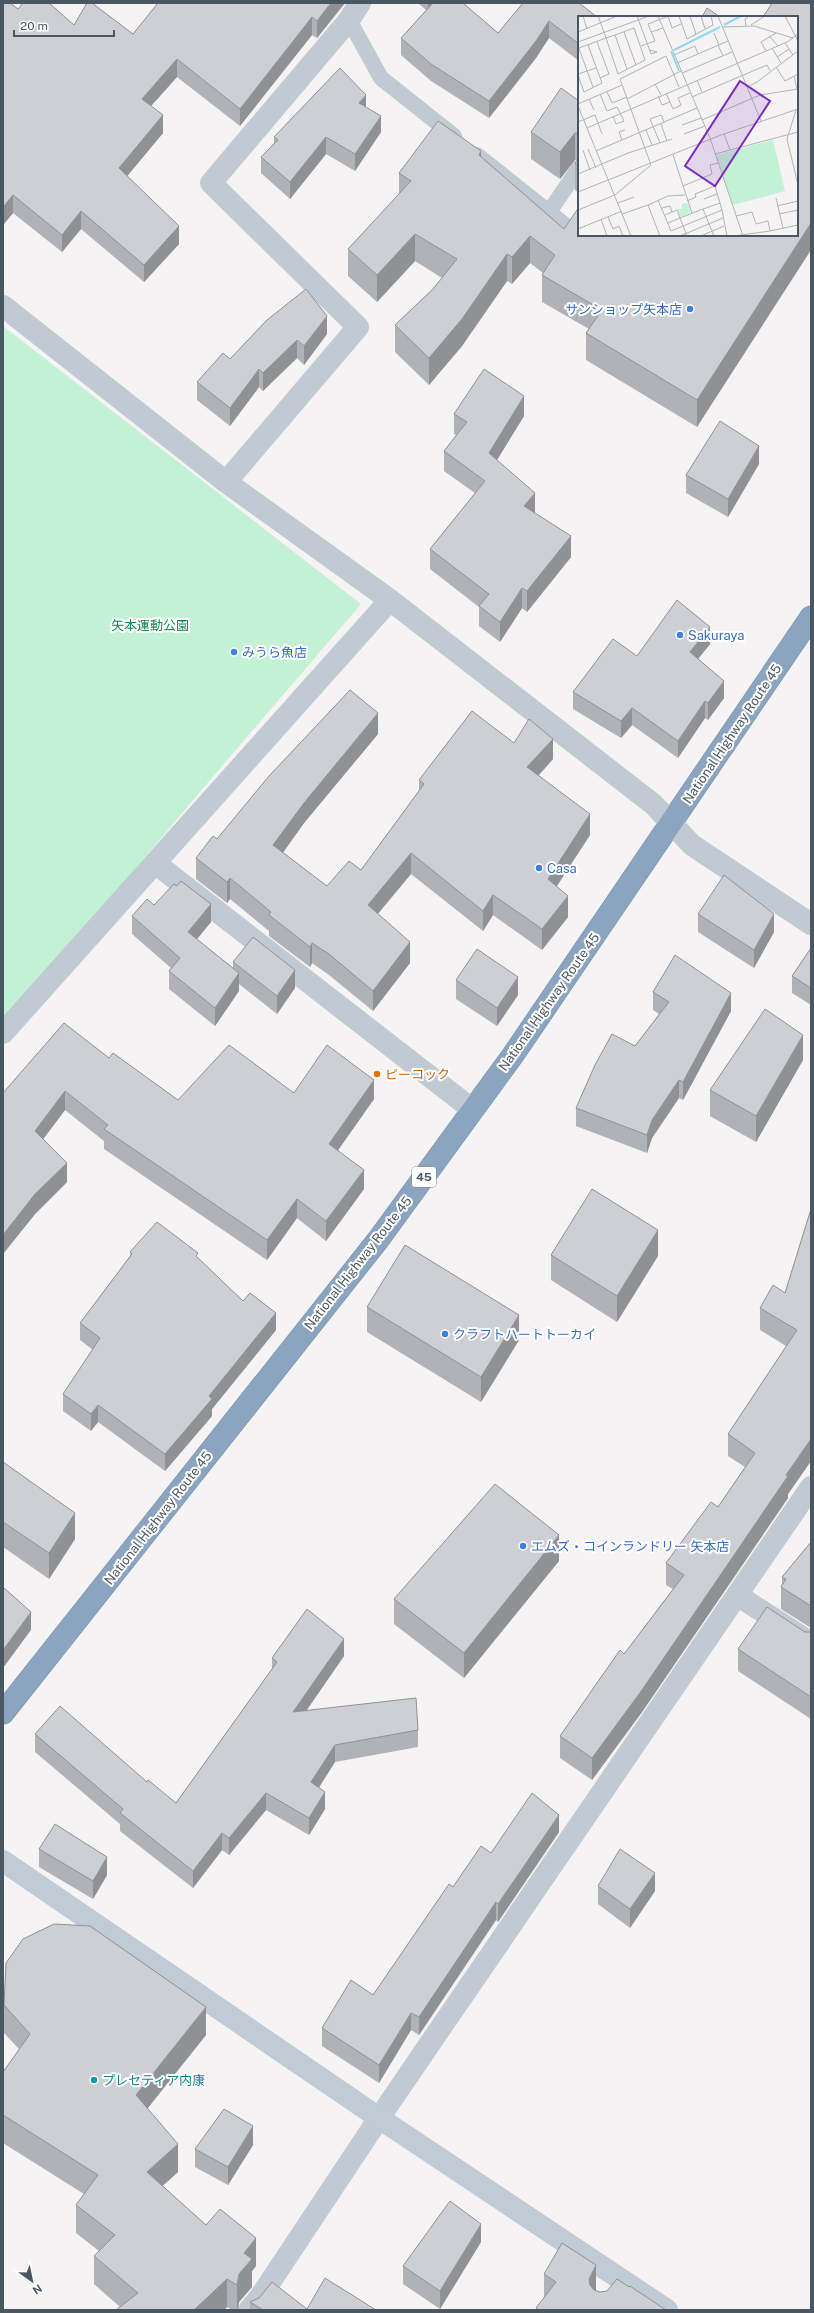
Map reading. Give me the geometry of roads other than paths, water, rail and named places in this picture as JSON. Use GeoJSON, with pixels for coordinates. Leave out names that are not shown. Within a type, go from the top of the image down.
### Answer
{"type":"FeatureCollection","features":[{"type":"Feature","properties":{"kind":"highway","name":"National Highway Route 45"},"geometry":{"type":"LineString","coordinates":[[3,1713],[378,1240],[513,1055],[811,617]]}},
{"type":"Feature","properties":{"kind":"street"},"geometry":{"type":"LineString","coordinates":[[226,482],[358,327],[211,183],[354,11]]}},
{"type":"Feature","properties":{"kind":"street"},"geometry":{"type":"LineString","coordinates":[[3,306],[226,482],[390,600],[653,804],[692,845],[811,924]]}},
{"type":"Feature","properties":{"kind":"street"},"geometry":{"type":"LineString","coordinates":[[3,1033],[390,600]]}},
{"type":"Feature","properties":{"kind":"street"},"geometry":{"type":"LineString","coordinates":[[155,863],[473,1110]]}},
{"type":"Feature","properties":{"kind":"street"},"geometry":{"type":"LineString","coordinates":[[249,2310],[260,2297],[379,2118],[811,1487]]}},
{"type":"Feature","properties":{"kind":"street"},"geometry":{"type":"LineString","coordinates":[[737,1595],[811,1643]]}},
{"type":"Feature","properties":{"kind":"street"},"geometry":{"type":"LineString","coordinates":[[3,1861],[379,2118],[667,2310]]}},
{"type":"Feature","properties":{"kind":"street"},"geometry":{"type":"LineString","coordinates":[[610,2298],[622,2280]]}},
{"type":"Feature","properties":{"kind":"lane"},"geometry":{"type":"LineString","coordinates":[[354,11],[381,78],[565,225]]}},
{"type":"Feature","properties":{"kind":"lane"},"geometry":{"type":"LineString","coordinates":[[549,212],[578,169]]}},
{"type":"Feature","properties":{"kind":"place","name":"サンショップ矢本店"},"geometry":{"type":"Point","coordinates":[690,309]}},
{"type":"Feature","properties":{"kind":"place","name":"Sakuraya"},"geometry":{"type":"Point","coordinates":[680,635]}},
{"type":"Feature","properties":{"kind":"place","name":"みうら魚店"},"geometry":{"type":"Point","coordinates":[234,652]}},
{"type":"Feature","properties":{"kind":"place","name":"Casa"},"geometry":{"type":"Point","coordinates":[539,868]}},
{"type":"Feature","properties":{"kind":"place","name":"ピーコック"},"geometry":{"type":"Point","coordinates":[377,1074]}},
{"type":"Feature","properties":{"kind":"place","name":"クラフトハートトーカイ"},"geometry":{"type":"Point","coordinates":[445,1334]}},
{"type":"Feature","properties":{"kind":"place","name":"エムズ・コインランドリー 矢本店"},"geometry":{"type":"Point","coordinates":[523,1546]}},
{"type":"Feature","properties":{"kind":"place","name":"プレセティア内康"},"geometry":{"type":"Point","coordinates":[94,2080]}},
{"type":"Feature","properties":{"kind":"park label","name":"矢本運動公園"},"geometry":{"type":"Point","coordinates":[150,625]}}]}
